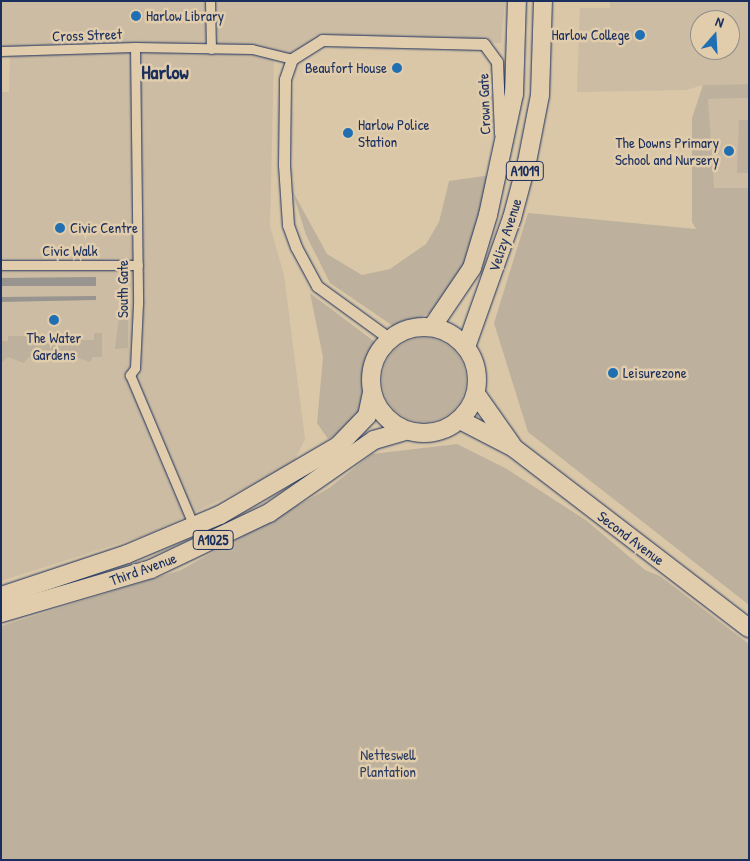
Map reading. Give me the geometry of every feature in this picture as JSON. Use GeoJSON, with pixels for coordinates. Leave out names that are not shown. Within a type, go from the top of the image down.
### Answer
{"type":"FeatureCollection","features":[{"type":"Feature","properties":{"kind":"main road","name":"Velizy Avenue"},"geometry":{"type":"LineString","coordinates":[[432,328],[472,268],[514,94],[517,1]]}},
{"type":"Feature","properties":{"kind":"main road","name":"Velizy Avenue"},"geometry":{"type":"LineString","coordinates":[[466,347],[527,162],[540,95],[543,1]]}},
{"type":"Feature","properties":{"kind":"main road"},"geometry":{"type":"LineString","coordinates":[[432,328],[450,333],[466,347],[477,372],[476,394],[460,420],[440,432],[406,431],[381,412],[372,392],[374,360],[390,339],[410,329],[432,328]]}},
{"type":"Feature","properties":{"kind":"main road","name":"Third Avenue"},"geometry":{"type":"LineString","coordinates":[[1,596],[127,554],[220,515],[338,446],[367,416],[372,392]]}},
{"type":"Feature","properties":{"kind":"main road","name":"Second Avenue"},"geometry":{"type":"LineString","coordinates":[[476,394],[514,448]]}},
{"type":"Feature","properties":{"kind":"main road","name":"Second Avenue"},"geometry":{"type":"LineString","coordinates":[[460,420],[514,448],[749,628]]}},
{"type":"Feature","properties":{"kind":"main road","name":"Third Avenue"},"geometry":{"type":"LineString","coordinates":[[1,613],[151,569],[269,512],[374,440],[406,431]]}},
{"type":"Feature","properties":{"kind":"street"},"geometry":{"type":"LineString","coordinates":[[210,1],[211,48]]}},
{"type":"Feature","properties":{"kind":"street","name":"Crown Gate"},"geometry":{"type":"LineString","coordinates":[[292,59],[322,40],[468,41],[491,50],[500,89],[500,157]]}},
{"type":"Feature","properties":{"kind":"street","name":"Cross Street"},"geometry":{"type":"LineString","coordinates":[[1,52],[135,47],[211,48],[252,50],[292,59]]}},
{"type":"Feature","properties":{"kind":"street","name":"South Gate"},"geometry":{"type":"LineString","coordinates":[[135,47],[138,265],[137,354],[130,375],[190,517]]}},
{"type":"Feature","properties":{"kind":"street"},"geometry":{"type":"LineString","coordinates":[[292,59],[285,78],[284,165],[288,225],[296,247],[317,286],[390,339]]}},
{"type":"Feature","properties":{"kind":"street","name":"Civic Walk"},"geometry":{"type":"LineString","coordinates":[[1,265],[138,265]]}},
{"type":"Feature","properties":{"kind":"shaded area"},"geometry":{"type":"Polygon","coordinates":[[[1,1],[505,1],[501,43],[348,39],[304,47],[292,59],[274,57],[270,226],[284,275],[305,439],[292,466],[149,534],[1,581],[1,92],[9,92],[10,57],[1,56],[1,1]]]}},
{"type":"Feature","properties":{"kind":"shaded area","name":"Harlow College"},"geometry":{"type":"Polygon","coordinates":[[[610,1],[749,1],[749,84],[703,85],[686,90],[577,92],[580,8],[610,8],[610,1]]]}},
{"type":"Feature","properties":{"kind":"shaded area","name":"The Downs Primary School and Nursery"},"geometry":{"type":"Polygon","coordinates":[[[749,98],[749,203],[710,202],[708,99],[749,98]]]}},
{"type":"Feature","properties":{"kind":"shaded area"},"geometry":{"type":"Polygon","coordinates":[[[96,277],[96,286],[1,286],[1,278],[96,277]]]}},
{"type":"Feature","properties":{"kind":"shaded area"},"geometry":{"type":"Polygon","coordinates":[[[96,296],[96,300],[1,302],[1,297],[96,296]]]}},
{"type":"Feature","properties":{"kind":"green space"},"geometry":{"type":"Polygon","coordinates":[[[749,84],[749,98],[708,99],[714,188],[749,188],[749,605],[528,432],[494,323],[528,213],[696,229],[692,222],[692,118],[703,85],[749,84]]]}},
{"type":"Feature","properties":{"kind":"green space"},"geometry":{"type":"Polygon","coordinates":[[[739,120],[749,120],[749,173],[737,173],[739,120]]]}},
{"type":"Feature","properties":{"kind":"green space"},"geometry":{"type":"Polygon","coordinates":[[[484,176],[494,178],[475,242],[446,298],[435,311],[396,328],[330,283],[306,235],[292,190],[327,254],[362,275],[390,269],[426,244],[439,222],[449,181],[484,176]]]}},
{"type":"Feature","properties":{"kind":"green space"},"geometry":{"type":"Polygon","coordinates":[[[310,293],[375,342],[364,366],[364,397],[354,425],[328,439],[317,423],[323,357],[310,293]]]}},
{"type":"Feature","properties":{"kind":"green space"},"geometry":{"type":"Polygon","coordinates":[[[120,309],[128,309],[128,348],[115,349],[120,309]]]}},
{"type":"Feature","properties":{"kind":"green space","name":"The Water Gardens"},"geometry":{"type":"Polygon","coordinates":[[[94,333],[102,333],[102,357],[93,357],[90,362],[72,356],[67,362],[59,357],[43,362],[29,357],[24,363],[8,357],[1,363],[1,341],[8,341],[8,336],[36,336],[36,341],[79,336],[79,340],[94,340],[94,333]]]}},
{"type":"Feature","properties":{"kind":"green space"},"geometry":{"type":"Polygon","coordinates":[[[416,338],[432,338],[448,345],[459,356],[466,372],[463,396],[454,410],[448,415],[432,422],[416,422],[400,415],[389,404],[382,388],[382,372],[389,356],[400,345],[416,338]]]}},
{"type":"Feature","properties":{"kind":"green space","name":"Netteswell Plantation"},"geometry":{"type":"Polygon","coordinates":[[[457,444],[507,469],[587,521],[645,570],[660,576],[749,644],[749,860],[1,860],[1,626],[181,570],[329,488],[372,454],[457,444]]]}},
{"type":"Feature","properties":{"kind":"place","name":"Harlow Library"},"geometry":{"type":"Point","coordinates":[136,16]}},
{"type":"Feature","properties":{"kind":"place","name":"Harlow College"},"geometry":{"type":"Point","coordinates":[640,35]}},
{"type":"Feature","properties":{"kind":"place","name":"Beaufort House"},"geometry":{"type":"Point","coordinates":[397,68]}},
{"type":"Feature","properties":{"kind":"place","name":"Harlow Police Station"},"geometry":{"type":"Point","coordinates":[348,133]}},
{"type":"Feature","properties":{"kind":"place","name":"The Downs Primary School and Nursery"},"geometry":{"type":"Point","coordinates":[729,151]}},
{"type":"Feature","properties":{"kind":"place","name":"Civic Centre"},"geometry":{"type":"Point","coordinates":[60,228]}},
{"type":"Feature","properties":{"kind":"place","name":"The Water Gardens"},"geometry":{"type":"Point","coordinates":[54,320]}},
{"type":"Feature","properties":{"kind":"place","name":"Leisurezone"},"geometry":{"type":"Point","coordinates":[613,373]}},
{"type":"Feature","properties":{"kind":"district","name":"Harlow"},"geometry":{"type":"Point","coordinates":[165,71]}}]}
